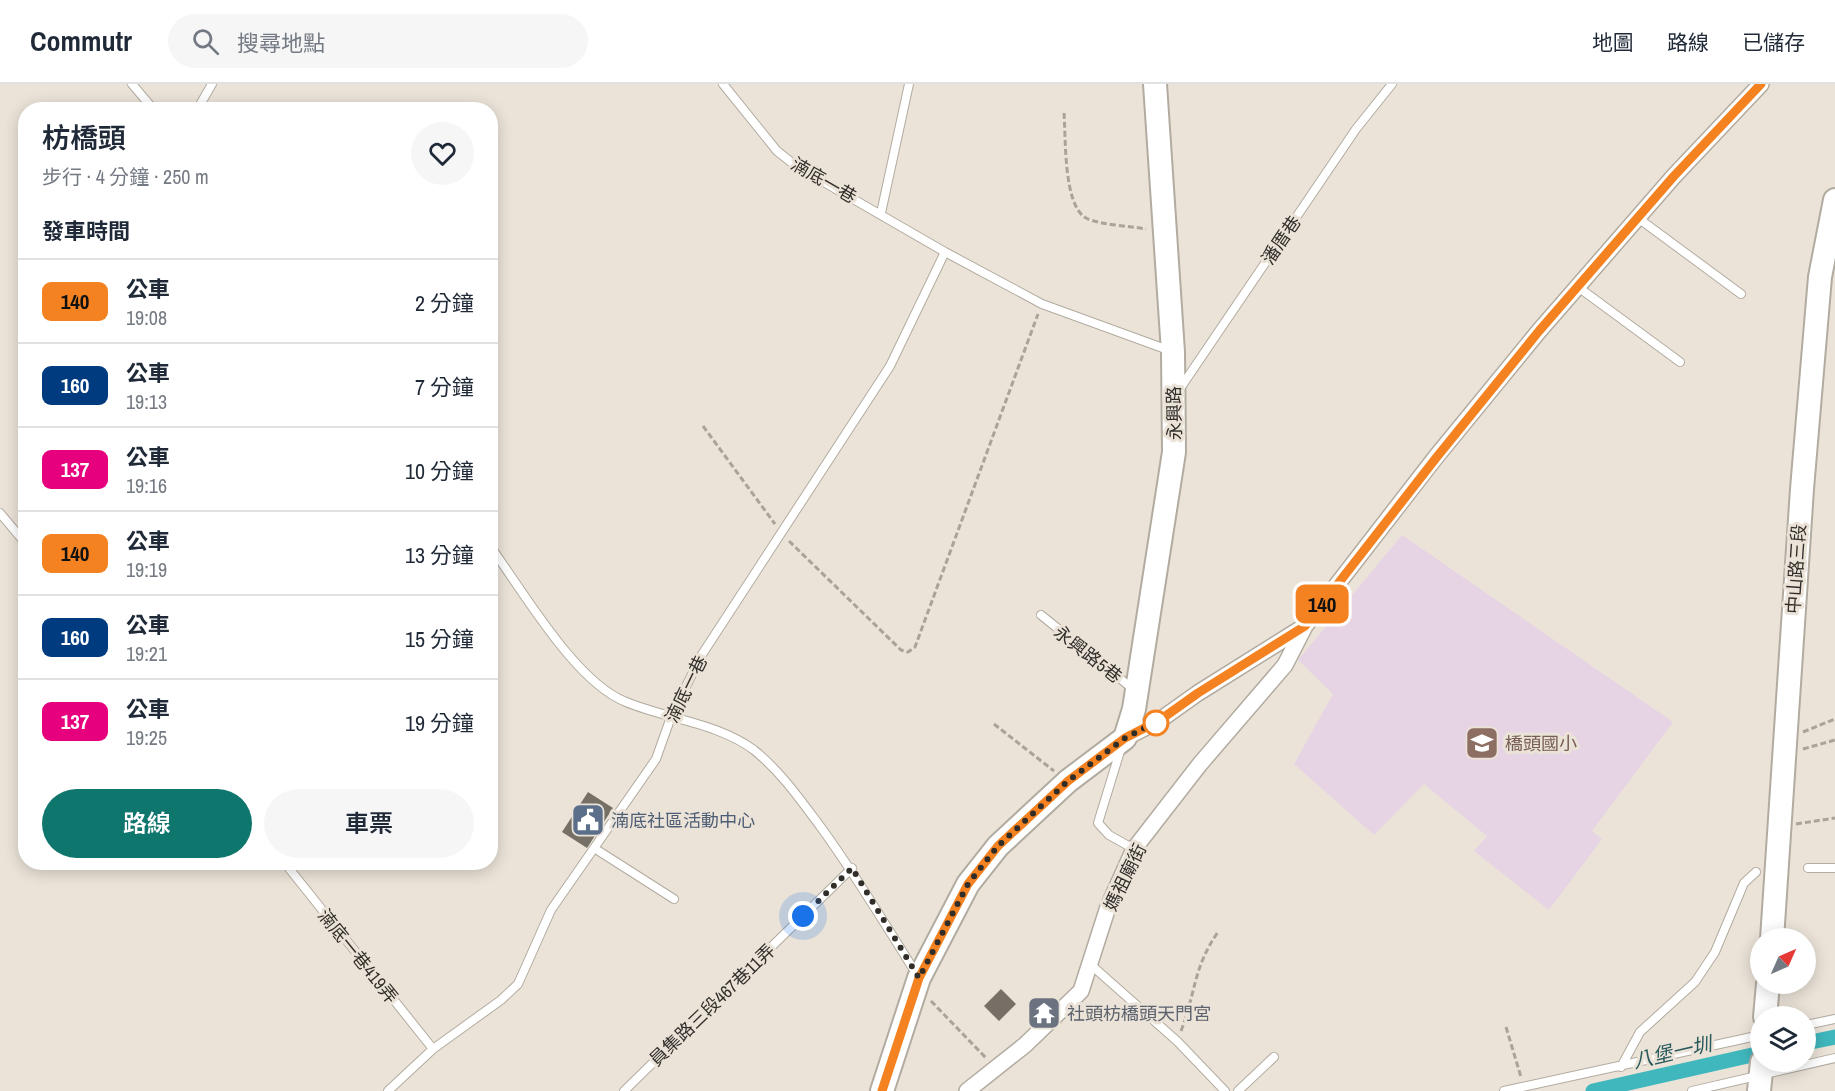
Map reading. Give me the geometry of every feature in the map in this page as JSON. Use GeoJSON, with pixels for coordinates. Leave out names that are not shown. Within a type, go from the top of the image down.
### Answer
{"type":"FeatureCollection","features":[{"type":"Feature","properties":{"kind":"street","name":"永興路"},"geometry":{"type":"LineString","coordinates":[[1125,738],[1137,691],[1174,452],[1173,352],[1155,84]]}},
{"type":"Feature","properties":{"kind":"street"},"geometry":{"type":"LineString","coordinates":[[880,1089],[919,978],[968,884],[998,846],[1068,781],[1125,738],[1160,720],[1198,693],[1305,626],[1436,458],[1578,287],[1761,84]]}},
{"type":"Feature","properties":{"kind":"street","name":"中山路三段"},"geometry":{"type":"LineString","coordinates":[[1773,928],[1802,489],[1820,277],[1835,200]]}},
{"type":"Feature","properties":{"kind":"street","name":"媽祖廟街"},"geometry":{"type":"LineString","coordinates":[[967,1091],[997,1069],[1081,991],[1108,907],[1134,849],[1200,764],[1285,665],[1305,626]]}},
{"type":"Feature","properties":{"kind":"lane"},"geometry":{"type":"LineString","coordinates":[[132,84],[147,102]]}},
{"type":"Feature","properties":{"kind":"lane"},"geometry":{"type":"LineString","coordinates":[[202,102],[212,84]]}},
{"type":"Feature","properties":{"kind":"lane","name":"湳底一巷"},"geometry":{"type":"LineString","coordinates":[[723,84],[777,151],[796,166],[945,252],[1042,304],[1173,352]]}},
{"type":"Feature","properties":{"kind":"lane"},"geometry":{"type":"LineString","coordinates":[[881,213],[909,84]]}},
{"type":"Feature","properties":{"kind":"lane","name":"潘厝巷"},"geometry":{"type":"LineString","coordinates":[[1173,399],[1356,129],[1392,84]]}},
{"type":"Feature","properties":{"kind":"lane"},"geometry":{"type":"LineString","coordinates":[[1638,218],[1741,294]]}},
{"type":"Feature","properties":{"kind":"lane","name":"湳底一巷"},"geometry":{"type":"LineString","coordinates":[[388,1091],[433,1049],[501,1000],[518,984],[551,910],[656,759],[671,717],[701,656],[890,366],[945,252]]}},
{"type":"Feature","properties":{"kind":"lane"},"geometry":{"type":"LineString","coordinates":[[1578,287],[1680,362]]}},
{"type":"Feature","properties":{"kind":"lane"},"geometry":{"type":"LineString","coordinates":[[0,513],[18,534]]}},
{"type":"Feature","properties":{"kind":"lane"},"geometry":{"type":"LineString","coordinates":[[498,557],[577,666],[596,685],[624,702],[711,729],[752,749],[784,777],[852,868],[919,978]]}},
{"type":"Feature","properties":{"kind":"lane","name":"永興路5巷"},"geometry":{"type":"LineString","coordinates":[[1041,615],[1137,691]]}},
{"type":"Feature","properties":{"kind":"lane"},"geometry":{"type":"LineString","coordinates":[[1125,738],[1107,787],[1098,823],[1108,835],[1134,849]]}},
{"type":"Feature","properties":{"kind":"lane"},"geometry":{"type":"LineString","coordinates":[[594,848],[674,899]]}},
{"type":"Feature","properties":{"kind":"lane","name":"員集路三段467巷11弄"},"geometry":{"type":"LineString","coordinates":[[624,1091],[852,868]]}},
{"type":"Feature","properties":{"kind":"lane"},"geometry":{"type":"LineString","coordinates":[[1808,868],[1835,868]]}},
{"type":"Feature","properties":{"kind":"lane","name":"湳底一巷419弄"},"geometry":{"type":"LineString","coordinates":[[290,870],[433,1049]]}},
{"type":"Feature","properties":{"kind":"lane"},"geometry":{"type":"LineString","coordinates":[[1621,1067],[1640,1032],[1695,982],[1715,952],[1744,883],[1756,872]]}},
{"type":"Feature","properties":{"kind":"lane"},"geometry":{"type":"LineString","coordinates":[[1089,963],[1177,1041],[1225,1091]]}},
{"type":"Feature","properties":{"kind":"lane"},"geometry":{"type":"LineString","coordinates":[[1816,1023],[1835,1019]]}},
{"type":"Feature","properties":{"kind":"lane"},"geometry":{"type":"LineString","coordinates":[[1504,1091],[1750,1038]]}},
{"type":"Feature","properties":{"kind":"lane"},"geometry":{"type":"LineString","coordinates":[[1238,1091],[1274,1057]]}},
{"type":"Feature","properties":{"kind":"lane"},"geometry":{"type":"LineString","coordinates":[[1692,1091],[1835,1058]]}},
{"type":"Feature","properties":{"kind":"path"},"geometry":{"type":"LineString","coordinates":[[1064,113],[1068,171],[1074,208],[1087,219],[1166,232]]}},
{"type":"Feature","properties":{"kind":"path"},"geometry":{"type":"LineString","coordinates":[[703,426],[780,532],[901,650],[908,652],[915,646],[1042,304]]}},
{"type":"Feature","properties":{"kind":"path"},"geometry":{"type":"LineString","coordinates":[[1785,747],[1835,719]]}},
{"type":"Feature","properties":{"kind":"path"},"geometry":{"type":"LineString","coordinates":[[994,724],[1068,781]]}},
{"type":"Feature","properties":{"kind":"path"},"geometry":{"type":"LineString","coordinates":[[1785,747],[1835,740]]}},
{"type":"Feature","properties":{"kind":"path"},"geometry":{"type":"LineString","coordinates":[[1779,827],[1835,818]]}},
{"type":"Feature","properties":{"kind":"path"},"geometry":{"type":"LineString","coordinates":[[1177,1041],[1188,1013],[1197,968],[1218,932]]}},
{"type":"Feature","properties":{"kind":"path"},"geometry":{"type":"LineString","coordinates":[[919,978],[925,994],[997,1069]]}},
{"type":"Feature","properties":{"kind":"path"},"geometry":{"type":"LineString","coordinates":[[1506,1027],[1524,1087]]}},
{"type":"Feature","properties":{"kind":"shaded area","name":"橋頭國小"},"geometry":{"type":"Polygon","coordinates":[[[1402,535],[1673,722],[1592,831],[1602,839],[1549,910],[1474,851],[1487,836],[1424,784],[1374,835],[1294,764],[1333,694],[1298,660],[1402,535]]]}},
{"type":"Feature","properties":{"kind":"building","name":"湳底社區活動中心"},"geometry":{"type":"Polygon","coordinates":[[[588,792],[613,808],[587,848],[562,832],[588,792]]]}},
{"type":"Feature","properties":{"kind":"building"},"geometry":{"type":"Polygon","coordinates":[[[1001,989],[1016,1004],[999,1021],[984,1006],[1001,989]]]}},
{"type":"Feature","properties":{"kind":"waterway","name":"八堡一圳"},"geometry":{"type":"LineString","coordinates":[[1816,1041],[1835,1037]]}},
{"type":"Feature","properties":{"kind":"waterway","name":"八堡一圳"},"geometry":{"type":"LineString","coordinates":[[1593,1091],[1750,1055]]}},
{"type":"Feature","properties":{"kind":"bus line","name":"140"},"geometry":{"type":"LineString","coordinates":[[882,1091],[919,978],[968,884],[998,846],[1068,781],[1125,738],[1160,720],[1198,693],[1305,626],[1539,331],[1674,176],[1761,84]]}},
{"type":"Feature","properties":{"kind":"place","name":"橋頭國小"},"geometry":{"type":"Point","coordinates":[1482,743]}},
{"type":"Feature","properties":{"kind":"place","name":"湳底社區活動中心"},"geometry":{"type":"Point","coordinates":[588,820]}},
{"type":"Feature","properties":{"kind":"place","name":"社頭枋橋頭天門宮"},"geometry":{"type":"Point","coordinates":[1044,1013]}},
{"type":"Feature","properties":{"kind":"route"},"geometry":{"type":"LineString","coordinates":[[803,916],[852,868],[919,978],[968,884],[998,846],[1068,781],[1125,738],[1160,720],[1156,723]]}}]}
